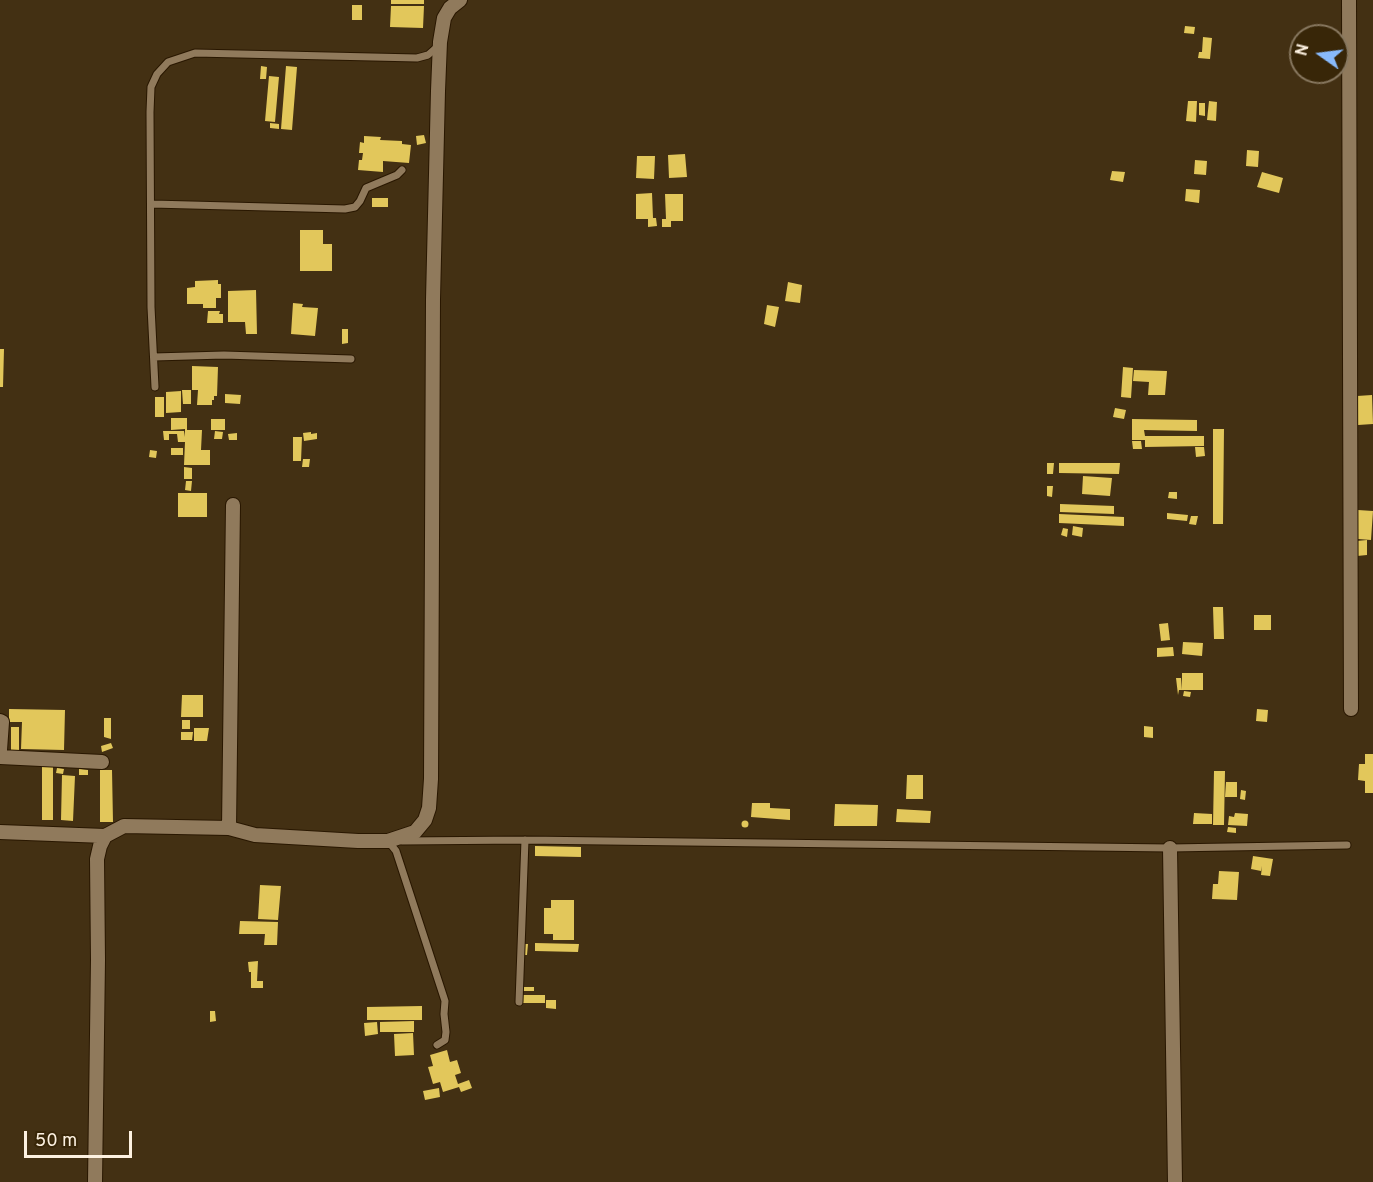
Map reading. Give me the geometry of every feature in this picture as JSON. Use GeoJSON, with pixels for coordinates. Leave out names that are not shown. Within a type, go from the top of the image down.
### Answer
{"type":"FeatureCollection","features":[{"type":"Feature","properties":{"kind":"street"},"geometry":{"type":"LineString","coordinates":[[0,832],[105,836],[124,826],[229,828],[255,835],[358,842],[388,841],[414,831],[425,820],[430,797],[433,299],[440,42],[444,18],[450,8],[460,0]]}},
{"type":"Feature","properties":{"kind":"street"},"geometry":{"type":"LineString","coordinates":[[1348,0],[1351,710]]}},
{"type":"Feature","properties":{"kind":"street"},"geometry":{"type":"LineString","coordinates":[[229,828],[233,505]]}},
{"type":"Feature","properties":{"kind":"street"},"geometry":{"type":"LineString","coordinates":[[0,721],[2,722],[0,750]]}},
{"type":"Feature","properties":{"kind":"street"},"geometry":{"type":"LineString","coordinates":[[0,756],[102,762]]}},
{"type":"Feature","properties":{"kind":"street"},"geometry":{"type":"LineString","coordinates":[[95,1182],[97,859],[105,836]]}},
{"type":"Feature","properties":{"kind":"street"},"geometry":{"type":"LineString","coordinates":[[1170,848],[1175,1182]]}},
{"type":"Feature","properties":{"kind":"lane"},"geometry":{"type":"LineString","coordinates":[[155,387],[151,307],[151,87],[157,74],[168,63],[195,53],[417,58],[428,55],[440,42]]}},
{"type":"Feature","properties":{"kind":"lane"},"geometry":{"type":"LineString","coordinates":[[152,204],[355,207],[366,188],[397,175],[402,170]]}},
{"type":"Feature","properties":{"kind":"lane"},"geometry":{"type":"LineString","coordinates":[[154,357],[224,355],[351,359]]}},
{"type":"Feature","properties":{"kind":"lane"},"geometry":{"type":"LineString","coordinates":[[388,841],[525,840],[1170,848],[1347,845]]}},
{"type":"Feature","properties":{"kind":"lane"},"geometry":{"type":"LineString","coordinates":[[519,1002],[525,840]]}},
{"type":"Feature","properties":{"kind":"lane"},"geometry":{"type":"LineString","coordinates":[[388,841],[396,851],[445,1001],[445,1040],[437,1045]]}},
{"type":"Feature","properties":{"kind":"building"},"geometry":{"type":"Polygon","coordinates":[[[391,0],[424,0],[424,4],[391,4],[391,0]]]}},
{"type":"Feature","properties":{"kind":"building"},"geometry":{"type":"Polygon","coordinates":[[[352,5],[362,5],[362,20],[352,20],[352,5]]]}},
{"type":"Feature","properties":{"kind":"building"},"geometry":{"type":"Polygon","coordinates":[[[391,6],[424,6],[423,28],[390,27],[391,6]]]}},
{"type":"Feature","properties":{"kind":"building"},"geometry":{"type":"Polygon","coordinates":[[[1185,26],[1195,27],[1194,34],[1184,33],[1185,26]]]}},
{"type":"Feature","properties":{"kind":"building"},"geometry":{"type":"Polygon","coordinates":[[[1203,37],[1212,38],[1210,59],[1198,58],[1199,52],[1202,52],[1203,37]]]}},
{"type":"Feature","properties":{"kind":"building"},"geometry":{"type":"Polygon","coordinates":[[[261,66],[267,67],[266,79],[260,79],[261,66]]]}},
{"type":"Feature","properties":{"kind":"building"},"geometry":{"type":"Polygon","coordinates":[[[286,66],[297,67],[292,130],[281,129],[286,66]]]}},
{"type":"Feature","properties":{"kind":"building"},"geometry":{"type":"Polygon","coordinates":[[[269,76],[279,77],[275,122],[265,121],[269,76]]]}},
{"type":"Feature","properties":{"kind":"building"},"geometry":{"type":"Polygon","coordinates":[[[1188,101],[1197,101],[1196,122],[1186,121],[1188,101]]]}},
{"type":"Feature","properties":{"kind":"building"},"geometry":{"type":"Polygon","coordinates":[[[1209,101],[1217,102],[1216,121],[1207,120],[1209,101]]]}},
{"type":"Feature","properties":{"kind":"building"},"geometry":{"type":"Polygon","coordinates":[[[1199,103],[1205,103],[1205,116],[1199,115],[1199,103]]]}},
{"type":"Feature","properties":{"kind":"building"},"geometry":{"type":"Polygon","coordinates":[[[270,123],[279,124],[279,129],[270,128],[270,123]]]}},
{"type":"Feature","properties":{"kind":"building"},"geometry":{"type":"Polygon","coordinates":[[[424,135],[426,143],[417,145],[416,136],[424,135]]]}},
{"type":"Feature","properties":{"kind":"building"},"geometry":{"type":"Polygon","coordinates":[[[364,136],[381,137],[380,140],[402,141],[402,144],[411,145],[409,163],[383,161],[383,172],[358,170],[359,160],[362,160],[363,153],[359,153],[360,142],[364,143],[364,136]]]}},
{"type":"Feature","properties":{"kind":"building"},"geometry":{"type":"Polygon","coordinates":[[[1247,150],[1259,151],[1258,167],[1246,166],[1247,150]]]}},
{"type":"Feature","properties":{"kind":"building"},"geometry":{"type":"Polygon","coordinates":[[[685,154],[687,177],[669,178],[668,155],[685,154]]]}},
{"type":"Feature","properties":{"kind":"building"},"geometry":{"type":"Polygon","coordinates":[[[637,156],[655,156],[654,179],[636,178],[637,156]]]}},
{"type":"Feature","properties":{"kind":"building"},"geometry":{"type":"Polygon","coordinates":[[[1195,160],[1207,161],[1206,175],[1194,174],[1195,160]]]}},
{"type":"Feature","properties":{"kind":"building"},"geometry":{"type":"Polygon","coordinates":[[[1112,171],[1125,172],[1123,182],[1110,180],[1112,171]]]}},
{"type":"Feature","properties":{"kind":"building"},"geometry":{"type":"Polygon","coordinates":[[[1262,172],[1283,178],[1279,193],[1257,187],[1262,172]]]}},
{"type":"Feature","properties":{"kind":"building"},"geometry":{"type":"Polygon","coordinates":[[[1186,189],[1200,190],[1199,203],[1185,201],[1186,189]]]}},
{"type":"Feature","properties":{"kind":"building"},"geometry":{"type":"Polygon","coordinates":[[[652,193],[653,218],[656,218],[657,226],[648,227],[648,219],[636,219],[636,194],[652,193]]]}},
{"type":"Feature","properties":{"kind":"building"},"geometry":{"type":"Polygon","coordinates":[[[665,194],[683,194],[683,221],[671,221],[671,227],[662,227],[662,219],[666,219],[665,194]]]}},
{"type":"Feature","properties":{"kind":"building"},"geometry":{"type":"Polygon","coordinates":[[[372,198],[388,198],[388,207],[372,207],[372,198]]]}},
{"type":"Feature","properties":{"kind":"building"},"geometry":{"type":"Polygon","coordinates":[[[300,230],[323,230],[323,244],[332,244],[332,271],[300,271],[300,230]]]}},
{"type":"Feature","properties":{"kind":"building"},"geometry":{"type":"Polygon","coordinates":[[[218,280],[218,284],[221,284],[221,298],[216,298],[216,308],[203,308],[203,304],[187,304],[187,288],[195,287],[195,281],[218,280]]]}},
{"type":"Feature","properties":{"kind":"building"},"geometry":{"type":"Polygon","coordinates":[[[788,282],[802,285],[800,303],[785,301],[788,282]]]}},
{"type":"Feature","properties":{"kind":"building"},"geometry":{"type":"Polygon","coordinates":[[[256,290],[257,334],[246,334],[245,322],[228,322],[228,291],[256,290]]]}},
{"type":"Feature","properties":{"kind":"building"},"geometry":{"type":"Polygon","coordinates":[[[293,303],[303,304],[302,307],[318,308],[315,336],[291,334],[293,303]]]}},
{"type":"Feature","properties":{"kind":"building"},"geometry":{"type":"Polygon","coordinates":[[[767,305],[779,307],[775,327],[764,324],[767,305]]]}},
{"type":"Feature","properties":{"kind":"building"},"geometry":{"type":"Polygon","coordinates":[[[208,311],[220,311],[219,314],[223,314],[223,323],[207,323],[208,311]]]}},
{"type":"Feature","properties":{"kind":"building"},"geometry":{"type":"Polygon","coordinates":[[[342,329],[348,329],[348,343],[342,344],[342,329]]]}},
{"type":"Feature","properties":{"kind":"building"},"geometry":{"type":"Polygon","coordinates":[[[0,349],[4,349],[3,387],[0,387],[0,349]]]}},
{"type":"Feature","properties":{"kind":"building"},"geometry":{"type":"Polygon","coordinates":[[[192,366],[218,367],[217,396],[214,396],[212,405],[197,405],[198,390],[192,390],[192,366]]]}},
{"type":"Feature","properties":{"kind":"building"},"geometry":{"type":"Polygon","coordinates":[[[1123,367],[1133,368],[1131,398],[1121,397],[1123,367]]]}},
{"type":"Feature","properties":{"kind":"building"},"geometry":{"type":"Polygon","coordinates":[[[1134,370],[1167,371],[1165,395],[1148,395],[1149,382],[1133,381],[1134,370]]]}},
{"type":"Feature","properties":{"kind":"building"},"geometry":{"type":"Polygon","coordinates":[[[182,390],[191,390],[191,404],[183,404],[182,390]]]}},
{"type":"Feature","properties":{"kind":"building"},"geometry":{"type":"Polygon","coordinates":[[[181,391],[181,412],[166,413],[166,392],[181,391]]]}},
{"type":"Feature","properties":{"kind":"building"},"geometry":{"type":"Polygon","coordinates":[[[225,394],[241,395],[240,404],[225,403],[225,394]]]}},
{"type":"Feature","properties":{"kind":"building"},"geometry":{"type":"Polygon","coordinates":[[[1372,395],[1373,424],[1358,425],[1357,396],[1372,395]]]}},
{"type":"Feature","properties":{"kind":"building"},"geometry":{"type":"Polygon","coordinates":[[[155,397],[164,397],[164,417],[155,417],[155,397]]]}},
{"type":"Feature","properties":{"kind":"building"},"geometry":{"type":"Polygon","coordinates":[[[1115,408],[1126,410],[1124,419],[1113,417],[1115,408]]]}},
{"type":"Feature","properties":{"kind":"building"},"geometry":{"type":"Polygon","coordinates":[[[171,418],[187,418],[187,430],[202,430],[201,450],[210,450],[210,465],[184,465],[185,442],[178,442],[177,434],[169,434],[169,440],[164,440],[163,431],[184,431],[185,437],[185,429],[171,430],[171,418]]]}},
{"type":"Feature","properties":{"kind":"building"},"geometry":{"type":"Polygon","coordinates":[[[211,419],[225,419],[225,430],[211,430],[211,419]]]}},
{"type":"Feature","properties":{"kind":"building"},"geometry":{"type":"Polygon","coordinates":[[[1132,419],[1197,420],[1197,431],[1144,430],[1145,436],[1204,436],[1204,446],[1145,447],[1145,440],[1132,440],[1132,419]]]}},
{"type":"Feature","properties":{"kind":"building"},"geometry":{"type":"Polygon","coordinates":[[[1213,429],[1224,429],[1223,524],[1213,524],[1213,429]]]}},
{"type":"Feature","properties":{"kind":"building"},"geometry":{"type":"Polygon","coordinates":[[[215,431],[223,432],[222,439],[214,439],[215,431]]]}},
{"type":"Feature","properties":{"kind":"building"},"geometry":{"type":"Polygon","coordinates":[[[311,432],[311,434],[317,433],[317,439],[304,441],[303,433],[311,432]]]}},
{"type":"Feature","properties":{"kind":"building"},"geometry":{"type":"Polygon","coordinates":[[[237,433],[237,440],[229,440],[228,434],[237,433]]]}},
{"type":"Feature","properties":{"kind":"building"},"geometry":{"type":"Polygon","coordinates":[[[293,437],[302,437],[301,461],[293,461],[293,437]]]}},
{"type":"Feature","properties":{"kind":"building"},"geometry":{"type":"Polygon","coordinates":[[[1132,441],[1141,441],[1142,449],[1133,449],[1132,441]]]}},
{"type":"Feature","properties":{"kind":"building"},"geometry":{"type":"Polygon","coordinates":[[[1195,447],[1204,447],[1205,456],[1196,457],[1195,447]]]}},
{"type":"Feature","properties":{"kind":"building"},"geometry":{"type":"Polygon","coordinates":[[[171,448],[183,448],[183,455],[171,455],[171,448]]]}},
{"type":"Feature","properties":{"kind":"building"},"geometry":{"type":"Polygon","coordinates":[[[150,450],[157,451],[156,458],[149,457],[150,450]]]}},
{"type":"Feature","properties":{"kind":"building"},"geometry":{"type":"Polygon","coordinates":[[[303,459],[310,459],[309,467],[302,467],[303,459]]]}},
{"type":"Feature","properties":{"kind":"building"},"geometry":{"type":"Polygon","coordinates":[[[1047,463],[1054,463],[1053,474],[1047,474],[1047,463]]]}},
{"type":"Feature","properties":{"kind":"building"},"geometry":{"type":"Polygon","coordinates":[[[1059,463],[1120,463],[1119,474],[1059,473],[1059,463]]]}},
{"type":"Feature","properties":{"kind":"building"},"geometry":{"type":"Polygon","coordinates":[[[184,467],[192,468],[192,479],[184,479],[184,467]]]}},
{"type":"Feature","properties":{"kind":"building"},"geometry":{"type":"Polygon","coordinates":[[[1083,476],[1112,478],[1110,496],[1082,494],[1083,476]]]}},
{"type":"Feature","properties":{"kind":"building"},"geometry":{"type":"Polygon","coordinates":[[[186,481],[192,481],[191,491],[185,490],[186,481]]]}},
{"type":"Feature","properties":{"kind":"building"},"geometry":{"type":"Polygon","coordinates":[[[1047,486],[1053,486],[1052,497],[1047,496],[1047,486]]]}},
{"type":"Feature","properties":{"kind":"building"},"geometry":{"type":"Polygon","coordinates":[[[1169,492],[1177,492],[1177,499],[1168,498],[1169,492]]]}},
{"type":"Feature","properties":{"kind":"building"},"geometry":{"type":"Polygon","coordinates":[[[178,493],[207,493],[207,517],[178,517],[178,493]]]}},
{"type":"Feature","properties":{"kind":"building"},"geometry":{"type":"Polygon","coordinates":[[[1060,504],[1114,506],[1114,514],[1060,512],[1060,504]]]}},
{"type":"Feature","properties":{"kind":"building"},"geometry":{"type":"Polygon","coordinates":[[[1358,510],[1373,511],[1371,540],[1358,539],[1358,510]]]}},
{"type":"Feature","properties":{"kind":"building"},"geometry":{"type":"Polygon","coordinates":[[[1167,513],[1188,515],[1187,521],[1167,519],[1167,513]]]}},
{"type":"Feature","properties":{"kind":"building"},"geometry":{"type":"Polygon","coordinates":[[[1059,514],[1124,517],[1124,526],[1059,523],[1059,514]]]}},
{"type":"Feature","properties":{"kind":"building"},"geometry":{"type":"Polygon","coordinates":[[[1191,516],[1198,516],[1196,525],[1189,524],[1191,516]]]}},
{"type":"Feature","properties":{"kind":"building"},"geometry":{"type":"Polygon","coordinates":[[[1073,526],[1083,528],[1082,537],[1072,535],[1073,526]]]}},
{"type":"Feature","properties":{"kind":"building"},"geometry":{"type":"Polygon","coordinates":[[[1063,528],[1068,529],[1067,537],[1061,535],[1063,528]]]}},
{"type":"Feature","properties":{"kind":"building"},"geometry":{"type":"Polygon","coordinates":[[[1367,540],[1367,555],[1357,556],[1356,541],[1367,540]]]}},
{"type":"Feature","properties":{"kind":"building"},"geometry":{"type":"Polygon","coordinates":[[[1213,607],[1223,607],[1224,639],[1214,639],[1213,607]]]}},
{"type":"Feature","properties":{"kind":"building"},"geometry":{"type":"Polygon","coordinates":[[[1254,615],[1271,615],[1271,630],[1254,630],[1254,615]]]}},
{"type":"Feature","properties":{"kind":"building"},"geometry":{"type":"Polygon","coordinates":[[[1168,623],[1170,640],[1161,641],[1159,624],[1168,623]]]}},
{"type":"Feature","properties":{"kind":"building"},"geometry":{"type":"Polygon","coordinates":[[[1183,642],[1203,643],[1202,656],[1182,654],[1183,642]]]}},
{"type":"Feature","properties":{"kind":"building"},"geometry":{"type":"Polygon","coordinates":[[[1173,647],[1174,656],[1157,657],[1157,648],[1173,647]]]}},
{"type":"Feature","properties":{"kind":"building"},"geometry":{"type":"Polygon","coordinates":[[[1182,673],[1203,673],[1203,690],[1182,690],[1182,673]]]}},
{"type":"Feature","properties":{"kind":"building"},"geometry":{"type":"Polygon","coordinates":[[[1176,678],[1181,678],[1182,690],[1179,690],[1178,695],[1176,678]]]}},
{"type":"Feature","properties":{"kind":"building"},"geometry":{"type":"Polygon","coordinates":[[[1184,691],[1191,692],[1190,697],[1183,696],[1184,691]]]}},
{"type":"Feature","properties":{"kind":"building"},"geometry":{"type":"Polygon","coordinates":[[[182,695],[203,695],[203,717],[181,717],[182,695]]]}},
{"type":"Feature","properties":{"kind":"building"},"geometry":{"type":"Polygon","coordinates":[[[9,709],[65,710],[64,750],[21,749],[22,722],[9,722],[9,709]]]}},
{"type":"Feature","properties":{"kind":"building"},"geometry":{"type":"Polygon","coordinates":[[[1257,709],[1268,710],[1267,722],[1256,721],[1257,709]]]}},
{"type":"Feature","properties":{"kind":"building"},"geometry":{"type":"Polygon","coordinates":[[[104,718],[111,718],[111,739],[104,737],[104,718]]]}},
{"type":"Feature","properties":{"kind":"building"},"geometry":{"type":"Polygon","coordinates":[[[182,720],[190,720],[190,729],[182,729],[182,720]]]}},
{"type":"Feature","properties":{"kind":"building"},"geometry":{"type":"Polygon","coordinates":[[[1144,726],[1153,727],[1153,738],[1144,737],[1144,726]]]}},
{"type":"Feature","properties":{"kind":"building"},"geometry":{"type":"Polygon","coordinates":[[[11,727],[19,727],[19,751],[11,751],[11,727]]]}},
{"type":"Feature","properties":{"kind":"building"},"geometry":{"type":"Polygon","coordinates":[[[194,728],[209,728],[207,741],[194,741],[194,728]]]}},
{"type":"Feature","properties":{"kind":"building"},"geometry":{"type":"Polygon","coordinates":[[[181,732],[193,732],[192,740],[181,740],[181,732]]]}},
{"type":"Feature","properties":{"kind":"building"},"geometry":{"type":"Polygon","coordinates":[[[111,743],[113,748],[102,752],[101,746],[111,743]]]}},
{"type":"Feature","properties":{"kind":"building"},"geometry":{"type":"Polygon","coordinates":[[[1365,754],[1373,754],[1373,793],[1365,793],[1365,781],[1358,780],[1359,764],[1365,764],[1365,754]]]}},
{"type":"Feature","properties":{"kind":"building"},"geometry":{"type":"Polygon","coordinates":[[[42,767],[53,767],[53,820],[42,820],[42,767]]]}},
{"type":"Feature","properties":{"kind":"building"},"geometry":{"type":"Polygon","coordinates":[[[57,768],[64,769],[63,774],[56,773],[57,768]]]}},
{"type":"Feature","properties":{"kind":"building"},"geometry":{"type":"Polygon","coordinates":[[[79,769],[88,770],[88,775],[79,775],[79,769]]]}},
{"type":"Feature","properties":{"kind":"building"},"geometry":{"type":"Polygon","coordinates":[[[100,770],[112,770],[113,822],[100,822],[100,770]]]}},
{"type":"Feature","properties":{"kind":"building"},"geometry":{"type":"Polygon","coordinates":[[[1214,771],[1225,771],[1224,825],[1213,825],[1214,771]]]}},
{"type":"Feature","properties":{"kind":"building"},"geometry":{"type":"Polygon","coordinates":[[[62,775],[75,776],[73,821],[61,820],[62,775]]]}},
{"type":"Feature","properties":{"kind":"building"},"geometry":{"type":"Polygon","coordinates":[[[907,775],[923,775],[923,799],[906,799],[907,775]]]}},
{"type":"Feature","properties":{"kind":"building"},"geometry":{"type":"Polygon","coordinates":[[[1226,782],[1237,782],[1237,797],[1225,797],[1226,782]]]}},
{"type":"Feature","properties":{"kind":"building"},"geometry":{"type":"Polygon","coordinates":[[[1241,790],[1246,791],[1245,800],[1240,799],[1241,790]]]}},
{"type":"Feature","properties":{"kind":"building"},"geometry":{"type":"Polygon","coordinates":[[[752,803],[770,803],[770,808],[790,809],[790,820],[751,817],[752,803]]]}},
{"type":"Feature","properties":{"kind":"building"},"geometry":{"type":"Polygon","coordinates":[[[835,804],[878,805],[877,826],[834,826],[835,804]]]}},
{"type":"Feature","properties":{"kind":"building"},"geometry":{"type":"Polygon","coordinates":[[[897,809],[931,811],[930,823],[896,822],[897,809]]]}},
{"type":"Feature","properties":{"kind":"building"},"geometry":{"type":"Polygon","coordinates":[[[1194,813],[1212,814],[1212,824],[1193,824],[1194,813]]]}},
{"type":"Feature","properties":{"kind":"building"},"geometry":{"type":"Polygon","coordinates":[[[1235,813],[1248,814],[1247,826],[1228,825],[1229,816],[1234,817],[1235,813]]]}},
{"type":"Feature","properties":{"kind":"building"},"geometry":{"type":"Polygon","coordinates":[[[745,821],[748,824],[745,827],[742,824],[745,821]]]}},
{"type":"Feature","properties":{"kind":"building"},"geometry":{"type":"Polygon","coordinates":[[[1228,827],[1236,828],[1236,833],[1227,832],[1228,827]]]}},
{"type":"Feature","properties":{"kind":"building"},"geometry":{"type":"Polygon","coordinates":[[[535,846],[581,847],[581,857],[535,856],[535,846]]]}},
{"type":"Feature","properties":{"kind":"building"},"geometry":{"type":"Polygon","coordinates":[[[1253,856],[1273,859],[1270,876],[1261,875],[1262,866],[1261,871],[1251,869],[1253,856]]]}},
{"type":"Feature","properties":{"kind":"building"},"geometry":{"type":"Polygon","coordinates":[[[1219,871],[1239,872],[1237,900],[1212,899],[1213,884],[1218,884],[1219,871]]]}},
{"type":"Feature","properties":{"kind":"building"},"geometry":{"type":"Polygon","coordinates":[[[260,885],[281,886],[278,920],[258,919],[260,885]]]}},
{"type":"Feature","properties":{"kind":"building"},"geometry":{"type":"Polygon","coordinates":[[[551,900],[574,900],[574,940],[553,940],[553,934],[544,934],[544,908],[551,908],[551,900]]]}},
{"type":"Feature","properties":{"kind":"building"},"geometry":{"type":"Polygon","coordinates":[[[240,921],[278,922],[277,945],[264,945],[265,934],[239,934],[240,921]]]}},
{"type":"Feature","properties":{"kind":"building"},"geometry":{"type":"Polygon","coordinates":[[[535,943],[579,944],[578,952],[535,951],[535,943]]]}},
{"type":"Feature","properties":{"kind":"building"},"geometry":{"type":"Polygon","coordinates":[[[523,944],[528,944],[527,955],[522,955],[523,944]]]}},
{"type":"Feature","properties":{"kind":"building"},"geometry":{"type":"Polygon","coordinates":[[[258,961],[257,981],[263,981],[263,988],[251,988],[251,972],[249,972],[248,962],[258,961]]]}},
{"type":"Feature","properties":{"kind":"building"},"geometry":{"type":"Polygon","coordinates":[[[523,987],[534,987],[534,991],[523,991],[523,987]]]}},
{"type":"Feature","properties":{"kind":"building"},"geometry":{"type":"Polygon","coordinates":[[[522,995],[545,995],[545,1003],[523,1003],[522,995]]]}},
{"type":"Feature","properties":{"kind":"building"},"geometry":{"type":"Polygon","coordinates":[[[546,1000],[556,1000],[556,1009],[546,1008],[546,1000]]]}},
{"type":"Feature","properties":{"kind":"building"},"geometry":{"type":"Polygon","coordinates":[[[422,1006],[422,1020],[367,1020],[367,1007],[422,1006]]]}},
{"type":"Feature","properties":{"kind":"building"},"geometry":{"type":"Polygon","coordinates":[[[210,1011],[215,1011],[216,1021],[210,1022],[210,1011]]]}},
{"type":"Feature","properties":{"kind":"building"},"geometry":{"type":"Polygon","coordinates":[[[414,1021],[414,1032],[380,1032],[380,1022],[414,1021]]]}},
{"type":"Feature","properties":{"kind":"building"},"geometry":{"type":"Polygon","coordinates":[[[377,1022],[378,1034],[365,1036],[364,1023],[377,1022]]]}},
{"type":"Feature","properties":{"kind":"building"},"geometry":{"type":"Polygon","coordinates":[[[413,1033],[414,1055],[395,1056],[394,1034],[413,1033]]]}},
{"type":"Feature","properties":{"kind":"building"},"geometry":{"type":"Polygon","coordinates":[[[447,1050],[450,1062],[457,1060],[461,1073],[455,1075],[458,1084],[469,1080],[472,1088],[461,1092],[459,1087],[443,1092],[440,1082],[433,1084],[428,1067],[433,1066],[430,1055],[447,1050]]]}},
{"type":"Feature","properties":{"kind":"building"},"geometry":{"type":"Polygon","coordinates":[[[439,1088],[440,1097],[425,1100],[423,1091],[439,1088]]]}}]}
